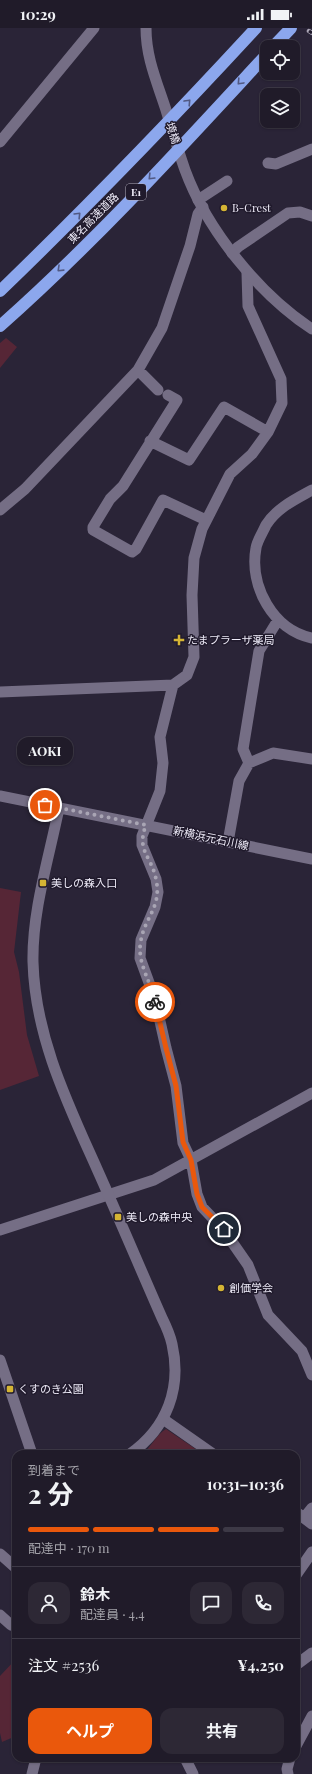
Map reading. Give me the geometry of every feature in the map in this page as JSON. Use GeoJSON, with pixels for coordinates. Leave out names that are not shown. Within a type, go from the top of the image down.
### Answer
{"type":"FeatureCollection","features":[{"type":"Feature","properties":{"kind":"highway","name":"東名高速道路"},"geometry":{"type":"LineString","coordinates":[[0,291],[84,210],[176,115],[256,28]]}},
{"type":"Feature","properties":{"kind":"highway"},"geometry":{"type":"LineString","coordinates":[[280,40],[291,28]]}},
{"type":"Feature","properties":{"kind":"highway","name":"東名高速道路"},"geometry":{"type":"LineString","coordinates":[[0,326],[90,240],[260,61]]}},
{"type":"Feature","properties":{"kind":"street"},"geometry":{"type":"LineString","coordinates":[[0,142],[94,28]]}},
{"type":"Feature","properties":{"kind":"street","name":"境橋"},"geometry":{"type":"LineString","coordinates":[[146,28],[148,55],[185,171],[201,203],[232,253],[247,273],[275,299],[312,329]]}},
{"type":"Feature","properties":{"kind":"street"},"geometry":{"type":"LineString","coordinates":[[268,162],[276,164],[312,149]]}},
{"type":"Feature","properties":{"kind":"street"},"geometry":{"type":"LineString","coordinates":[[0,510],[24,489],[138,370],[162,328],[190,246],[201,203],[227,181]]}},
{"type":"Feature","properties":{"kind":"street"},"geometry":{"type":"LineString","coordinates":[[232,253],[238,247],[288,213],[300,212],[312,216]]}},
{"type":"Feature","properties":{"kind":"street"},"geometry":{"type":"LineString","coordinates":[[0,692],[173,685],[187,675],[194,657],[192,595],[194,558],[202,529],[230,474],[252,454],[268,432],[282,403],[281,379],[248,306],[247,273]]}},
{"type":"Feature","properties":{"kind":"street"},"geometry":{"type":"LineString","coordinates":[[138,370],[158,390]]}},
{"type":"Feature","properties":{"kind":"street"},"geometry":{"type":"LineString","coordinates":[[168,395],[177,400],[123,486],[110,499],[93,527],[93,530],[132,552],[136,549],[163,500],[206,520]]}},
{"type":"Feature","properties":{"kind":"street"},"geometry":{"type":"LineString","coordinates":[[150,441],[190,460],[224,407],[268,432]]}},
{"type":"Feature","properties":{"kind":"street"},"geometry":{"type":"LineString","coordinates":[[312,490],[286,504],[276,513],[267,525],[256,546],[255,560],[256,578],[264,602],[278,620],[303,636],[312,638]]}},
{"type":"Feature","properties":{"kind":"street"},"geometry":{"type":"LineString","coordinates":[[249,763],[243,749],[259,651],[278,620]]}},
{"type":"Feature","properties":{"kind":"street"},"geometry":{"type":"LineString","coordinates":[[173,685],[160,737],[163,763],[160,790],[142,836],[142,845],[156,878],[158,892],[155,906],[141,940],[140,958],[155,999],[176,1086],[183,1142],[191,1160],[197,1194],[202,1207],[224,1229],[248,1265],[268,1315],[302,1351],[312,1375]]}},
{"type":"Feature","properties":{"kind":"street"},"geometry":{"type":"LineString","coordinates":[[228,842],[239,781],[249,763],[273,753],[312,759]]}},
{"type":"Feature","properties":{"kind":"street","name":"新横浜元石川線"},"geometry":{"type":"LineString","coordinates":[[0,796],[312,859]]}},
{"type":"Feature","properties":{"kind":"street"},"geometry":{"type":"LineString","coordinates":[[59,808],[42,889],[35,934],[33,961],[39,1018],[46,1045],[62,1088],[172,1342],[175,1363],[174,1387],[170,1406],[163,1419],[149,1438],[135,1450]]}},
{"type":"Feature","properties":{"kind":"street"},"geometry":{"type":"LineString","coordinates":[[0,1230],[154,1180],[312,1093]]}},
{"type":"Feature","properties":{"kind":"street"},"geometry":{"type":"LineString","coordinates":[[0,1360],[31,1450]]}},
{"type":"Feature","properties":{"kind":"street"},"geometry":{"type":"LineString","coordinates":[[163,1419],[205,1450]]}},
{"type":"Feature","properties":{"kind":"street"},"geometry":{"type":"LineString","coordinates":[[304,1518],[312,1508]]}},
{"type":"Feature","properties":{"kind":"street"},"geometry":{"type":"LineString","coordinates":[[300,1566],[312,1552]]}},
{"type":"Feature","properties":{"kind":"street"},"geometry":{"type":"LineString","coordinates":[[0,1554],[12,1564]]}},
{"type":"Feature","properties":{"kind":"street"},"geometry":{"type":"LineString","coordinates":[[0,1615],[12,1625]]}},
{"type":"Feature","properties":{"kind":"street"},"geometry":{"type":"LineString","coordinates":[[300,1662],[312,1653]]}},
{"type":"Feature","properties":{"kind":"street"},"geometry":{"type":"LineString","coordinates":[[300,1738],[312,1716]]}},
{"type":"Feature","properties":{"kind":"street"},"geometry":{"type":"LineString","coordinates":[[32,1774],[35,1762]]}},
{"type":"Feature","properties":{"kind":"street"},"geometry":{"type":"LineString","coordinates":[[187,1762],[193,1774]]}},
{"type":"Feature","properties":{"kind":"street"},"geometry":{"type":"LineString","coordinates":[[288,1774],[287,1769],[289,1762]]}},
{"type":"Feature","properties":{"kind":"shaded area"},"geometry":{"type":"Polygon","coordinates":[[[6,338],[17,347],[0,368],[0,343],[6,338]]]}},
{"type":"Feature","properties":{"kind":"shaded area"},"geometry":{"type":"Polygon","coordinates":[[[0,888],[21,892],[14,952],[19,972],[27,1035],[39,1076],[0,1090],[0,888]]]}},
{"type":"Feature","properties":{"kind":"shaded area"},"geometry":{"type":"Polygon","coordinates":[[[166,1429],[197,1450],[147,1450],[166,1429]]]}},
{"type":"Feature","properties":{"kind":"shaded area"},"geometry":{"type":"Polygon","coordinates":[[[12,1663],[12,1738],[2,1742],[0,1733],[0,1676],[12,1663]]]}},
{"type":"Feature","properties":{"kind":"way so far"},"geometry":{"type":"LineString","coordinates":[[45,805],[146,825],[142,836],[142,845],[156,878],[158,892],[155,906],[141,940],[140,958],[155,1002]]}},
{"type":"Feature","properties":{"kind":"place","name":"B-Crest"},"geometry":{"type":"Point","coordinates":[224,208]}},
{"type":"Feature","properties":{"kind":"place","name":"たまプラーザ薬局"},"geometry":{"type":"Point","coordinates":[179,640]}},
{"type":"Feature","properties":{"kind":"place","name":"AOKI"},"geometry":{"type":"Point","coordinates":[45,805]}},
{"type":"Feature","properties":{"kind":"place","name":"美しの森入口"},"geometry":{"type":"Point","coordinates":[43,883]}},
{"type":"Feature","properties":{"kind":"place","name":"美しの森中央"},"geometry":{"type":"Point","coordinates":[118,1217]}},
{"type":"Feature","properties":{"kind":"place","name":"創価学会"},"geometry":{"type":"Point","coordinates":[221,1288]}},
{"type":"Feature","properties":{"kind":"place","name":"くすのき公園"},"geometry":{"type":"Point","coordinates":[10,1389]}},
{"type":"Feature","properties":{"kind":"route"},"geometry":{"type":"LineString","coordinates":[[155,1002],[176,1086],[183,1142],[191,1160],[197,1194],[202,1207],[224,1229]]}}]}
